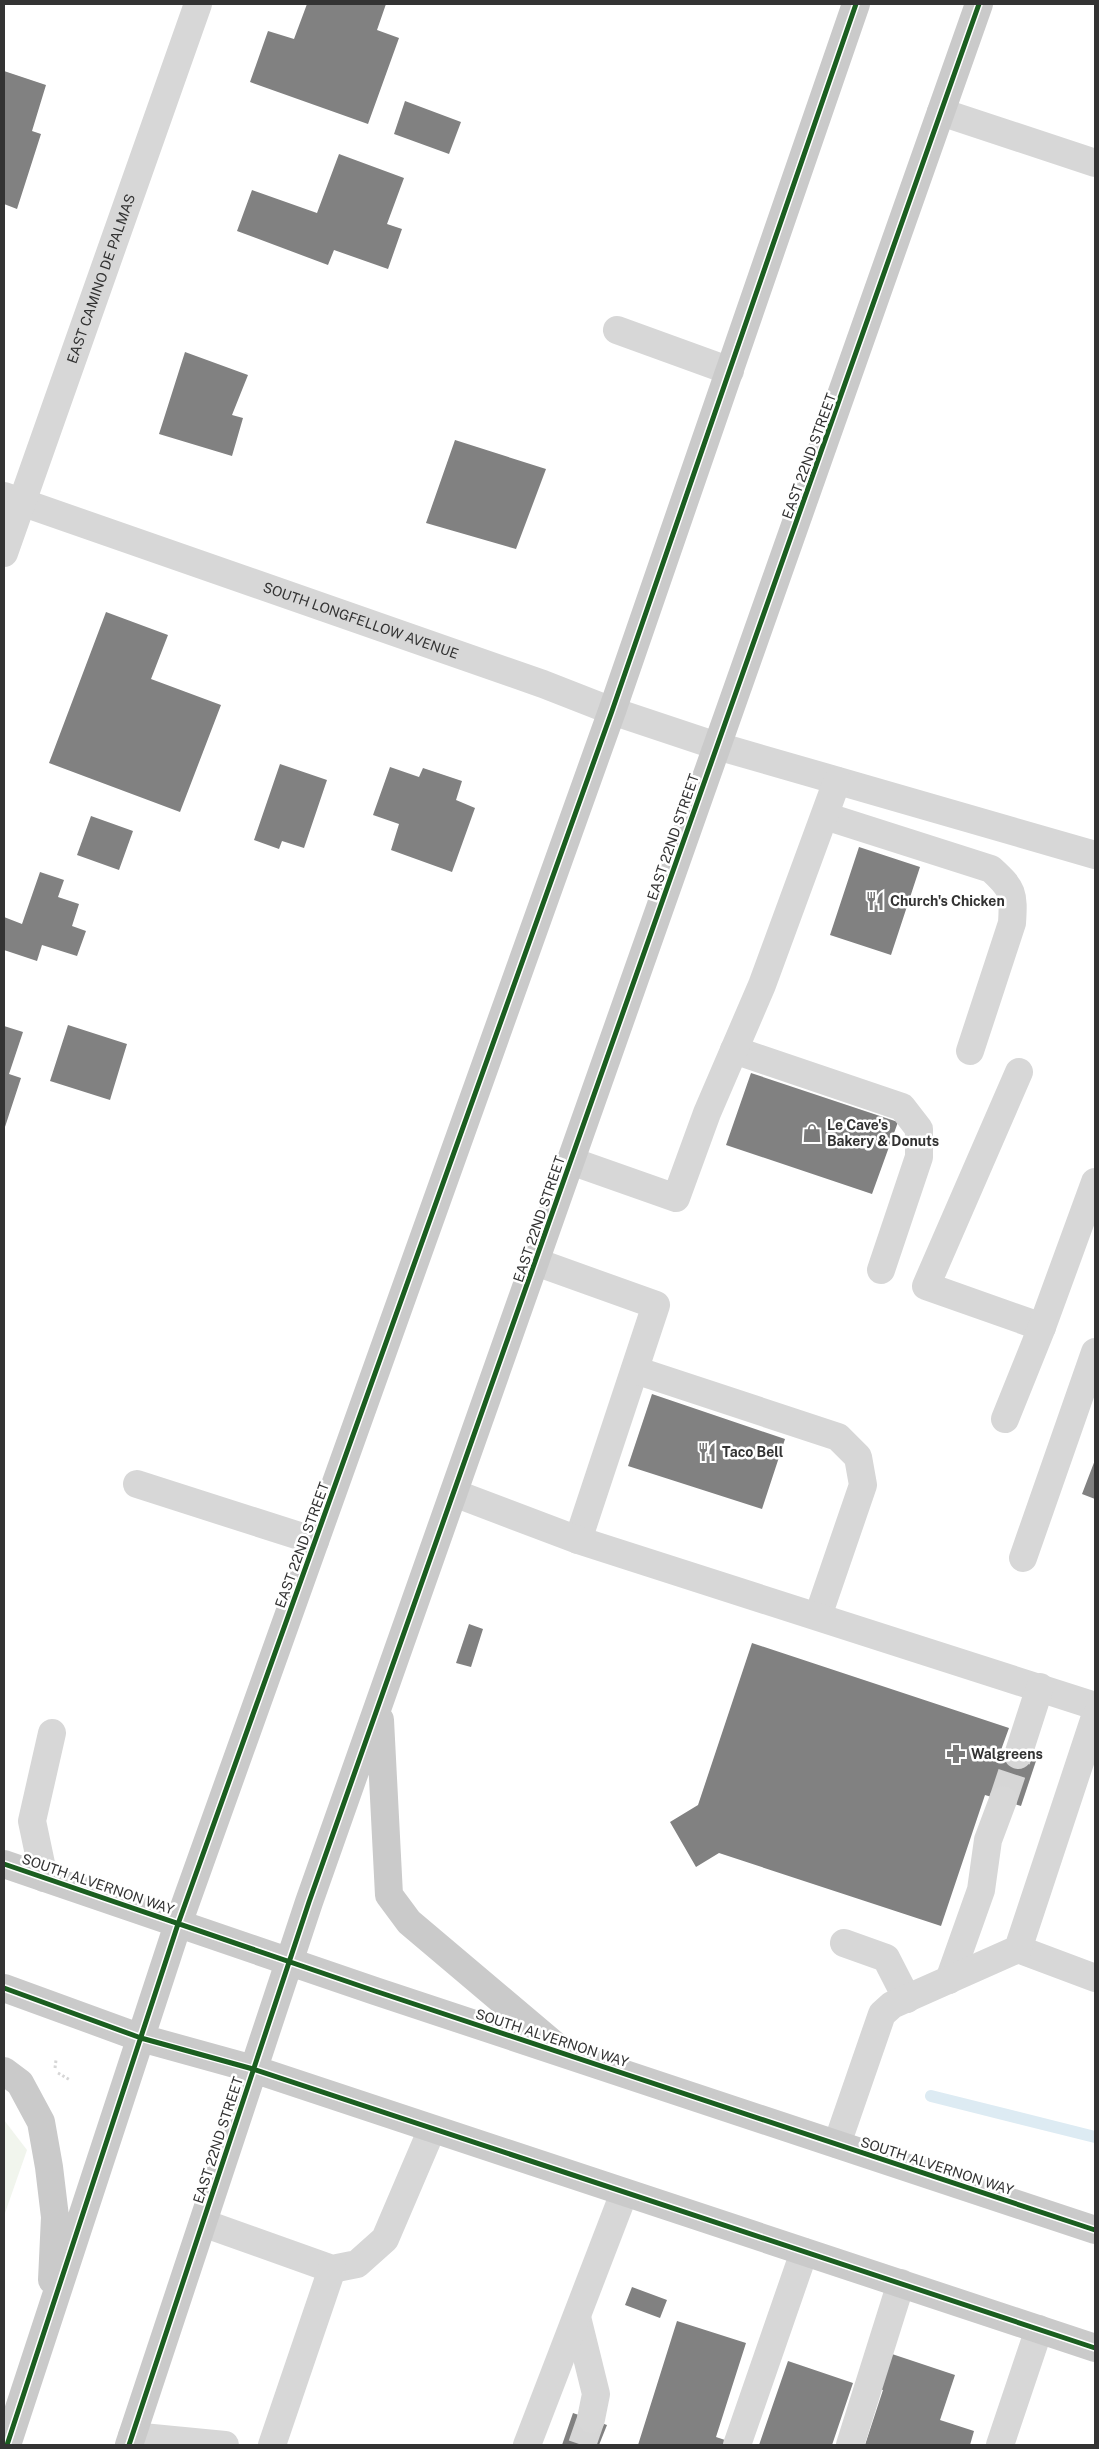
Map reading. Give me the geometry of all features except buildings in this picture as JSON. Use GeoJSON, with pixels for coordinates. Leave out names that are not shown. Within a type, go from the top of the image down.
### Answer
{"type":"FeatureCollection","features":[{"type":"Feature","properties":{"kind":"main road","name":"EAST 22ND STREET"},"geometry":{"type":"LineString","coordinates":[[8,2445],[178,1924],[612,711],[856,4]]}},
{"type":"Feature","properties":{"kind":"main road","name":"EAST 22ND STREET"},"geometry":{"type":"LineString","coordinates":[[131,2441],[289,1962],[979,4]]}},
{"type":"Feature","properties":{"kind":"main road"},"geometry":{"type":"LineString","coordinates":[[380,1706],[389,1895],[408,1922],[566,2054]]}},
{"type":"Feature","properties":{"kind":"main road","name":"SOUTH ALVERNON WAY"},"geometry":{"type":"LineString","coordinates":[[4,1864],[289,1962],[1095,2230]]}},
{"type":"Feature","properties":{"kind":"main road"},"geometry":{"type":"LineString","coordinates":[[4,1988],[141,2038],[253,2069],[624,2193],[901,2282],[1095,2348]]}},
{"type":"Feature","properties":{"kind":"main road"},"geometry":{"type":"LineString","coordinates":[[4,2071],[20,2083],[41,2122],[55,2217],[50,2315]]}},
{"type":"Feature","properties":{"kind":"street","name":"EAST CAMINO DE PALMAS"},"geometry":{"type":"LineString","coordinates":[[4,553],[13,499],[198,4]]}},
{"type":"Feature","properties":{"kind":"street"},"geometry":{"type":"LineString","coordinates":[[940,112],[1095,163]]}},
{"type":"Feature","properties":{"kind":"street"},"geometry":{"type":"LineString","coordinates":[[617,330],[730,371]]}},
{"type":"Feature","properties":{"kind":"street","name":"SOUTH LONGFELLOW AVENUE"},"geometry":{"type":"LineString","coordinates":[[13,499],[543,684],[612,711],[717,746],[1095,855]]}},
{"type":"Feature","properties":{"kind":"street"},"geometry":{"type":"LineString","coordinates":[[571,1162],[676,1198],[707,1113],[762,985],[837,781]]}},
{"type":"Feature","properties":{"kind":"street"},"geometry":{"type":"LineString","coordinates":[[825,816],[991,869],[1009,886],[1013,903],[1012,923],[970,1051]]}},
{"type":"Feature","properties":{"kind":"street"},"geometry":{"type":"LineString","coordinates":[[734,1050],[902,1106],[919,1129],[919,1157],[882,1270]]}},
{"type":"Feature","properties":{"kind":"street"},"geometry":{"type":"LineString","coordinates":[[1019,1072],[926,1286],[1042,1327]]}},
{"type":"Feature","properties":{"kind":"street"},"geometry":{"type":"LineString","coordinates":[[1005,1419],[1042,1327],[1095,1182]]}},
{"type":"Feature","properties":{"kind":"street"},"geometry":{"type":"LineString","coordinates":[[536,1262],[656,1306],[578,1540]]}},
{"type":"Feature","properties":{"kind":"street"},"geometry":{"type":"LineString","coordinates":[[1023,1558],[1095,1352]]}},
{"type":"Feature","properties":{"kind":"street"},"geometry":{"type":"LineString","coordinates":[[635,1370],[838,1437],[858,1457],[863,1485],[818,1616]]}},
{"type":"Feature","properties":{"kind":"street"},"geometry":{"type":"LineString","coordinates":[[138,1484],[315,1542]]}},
{"type":"Feature","properties":{"kind":"street"},"geometry":{"type":"LineString","coordinates":[[454,1493],[578,1540],[1095,1706]]}},
{"type":"Feature","properties":{"kind":"street"},"geometry":{"type":"LineString","coordinates":[[1018,1755],[1040,1687]]}},
{"type":"Feature","properties":{"kind":"street"},"geometry":{"type":"LineString","coordinates":[[1018,1949],[1095,1717]]}},
{"type":"Feature","properties":{"kind":"street"},"geometry":{"type":"LineString","coordinates":[[44,1878],[32,1821],[52,1733]]}},
{"type":"Feature","properties":{"kind":"street"},"geometry":{"type":"LineString","coordinates":[[949,1980],[980,1890],[988,1840],[1003,1800]]}},
{"type":"Feature","properties":{"kind":"street"},"geometry":{"type":"LineString","coordinates":[[844,1943],[886,1958],[907,1999]]}},
{"type":"Feature","properties":{"kind":"street"},"geometry":{"type":"LineString","coordinates":[[837,2144],[882,2014],[892,2005],[1018,1949],[1095,1978]]}},
{"type":"Feature","properties":{"kind":"street"},"geometry":{"type":"LineString","coordinates":[[203,2223],[332,2269],[357,2264],[385,2239],[432,2129]]}},
{"type":"Feature","properties":{"kind":"street"},"geometry":{"type":"LineString","coordinates":[[528,2445],[624,2193]]}},
{"type":"Feature","properties":{"kind":"street"},"geometry":{"type":"LineString","coordinates":[[737,2445],[804,2252]]}},
{"type":"Feature","properties":{"kind":"street"},"geometry":{"type":"LineString","coordinates":[[272,2445],[332,2269]]}},
{"type":"Feature","properties":{"kind":"street"},"geometry":{"type":"LineString","coordinates":[[850,2445],[901,2282]]}},
{"type":"Feature","properties":{"kind":"street"},"geometry":{"type":"LineString","coordinates":[[577,2317],[596,2394],[591,2419]]}},
{"type":"Feature","properties":{"kind":"street"},"geometry":{"type":"LineString","coordinates":[[1000,2445],[1039,2329]]}},
{"type":"Feature","properties":{"kind":"street"},"geometry":{"type":"LineString","coordinates":[[131,2441],[225,2445]]}},
{"type":"Feature","properties":{"kind":"path"},"geometry":{"type":"LineString","coordinates":[[55,2070],[70,2080]]}},
{"type":"Feature","properties":{"kind":"shaded area"},"geometry":{"type":"Polygon","coordinates":[[[4,2120],[27,2150],[4,2216],[4,2120]]]}},
{"type":"Feature","properties":{"kind":"waterway"},"geometry":{"type":"LineString","coordinates":[[931,2096],[1095,2137]]}},
{"type":"Feature","properties":{"kind":"tunnel"},"geometry":{"type":"LineString","coordinates":[[1003,1800],[1018,1755]]}},
{"type":"Feature","properties":{"kind":"tunnel"},"geometry":{"type":"LineString","coordinates":[[582,2445],[591,2419]]}},
{"type":"Feature","properties":{"kind":"cycle path"},"geometry":{"type":"LineString","coordinates":[[7,2445],[178,1924],[612,711],[856,4]]}},
{"type":"Feature","properties":{"kind":"cycle path"},"geometry":{"type":"LineString","coordinates":[[129,2445],[309,1902],[979,4]]}},
{"type":"Feature","properties":{"kind":"cycle path"},"geometry":{"type":"LineString","coordinates":[[4,1864],[375,1991],[1095,2230]]}},
{"type":"Feature","properties":{"kind":"cycle path"},"geometry":{"type":"LineString","coordinates":[[4,1988],[141,2038],[253,2069],[1095,2348]]}},
{"type":"Feature","properties":{"kind":"place","name":"Church's Chicken"},"geometry":{"type":"Point","coordinates":[875,901]}},
{"type":"Feature","properties":{"kind":"place","name":"Le Cave's Bakery & Donuts"},"geometry":{"type":"Point","coordinates":[812,1133]}},
{"type":"Feature","properties":{"kind":"place","name":"Taco Bell"},"geometry":{"type":"Point","coordinates":[707,1452]}},
{"type":"Feature","properties":{"kind":"place","name":"Walgreens"},"geometry":{"type":"Point","coordinates":[956,1754]}}]}
